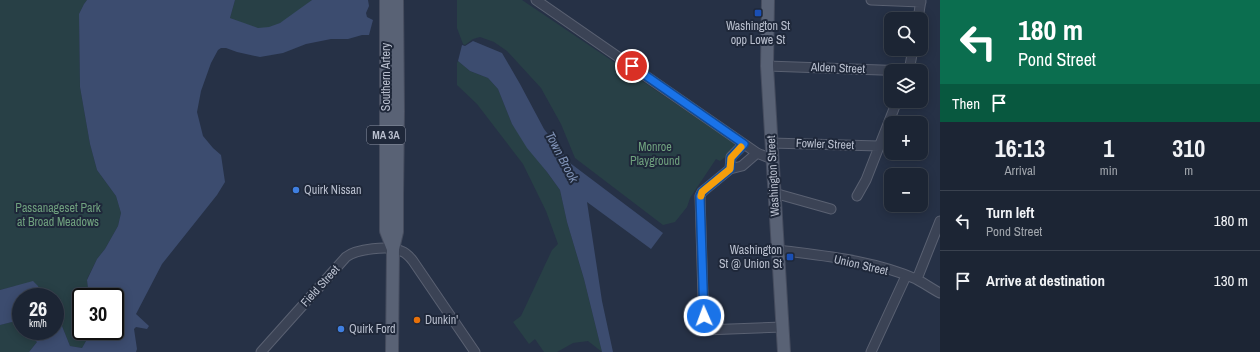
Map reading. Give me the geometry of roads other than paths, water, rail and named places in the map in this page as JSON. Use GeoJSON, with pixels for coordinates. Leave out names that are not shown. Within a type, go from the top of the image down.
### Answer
{"type":"FeatureCollection","features":[{"type":"Feature","properties":{"kind":"main road","name":"Southern Artery"},"geometry":{"type":"LineString","coordinates":[[386,0],[386,232],[393,249]]}},
{"type":"Feature","properties":{"kind":"main road","name":"Southern Artery"},"geometry":{"type":"LineString","coordinates":[[392,352],[393,249],[396,232],[397,197],[397,0]]}},
{"type":"Feature","properties":{"kind":"main road","name":"Washington Street"},"geometry":{"type":"LineString","coordinates":[[768,0],[767,66],[784,352]]}},
{"type":"Feature","properties":{"kind":"street"},"geometry":{"type":"LineString","coordinates":[[536,0],[757,153],[772,159]]}},
{"type":"Feature","properties":{"kind":"street"},"geometry":{"type":"LineString","coordinates":[[871,0],[921,1],[919,12]]}},
{"type":"Feature","properties":{"kind":"street","name":"Alden Street"},"geometry":{"type":"LineString","coordinates":[[767,66],[884,70]]}},
{"type":"Feature","properties":{"kind":"street"},"geometry":{"type":"LineString","coordinates":[[857,196],[866,180],[894,108]]}},
{"type":"Feature","properties":{"kind":"street","name":"Fowler Street"},"geometry":{"type":"LineString","coordinates":[[771,142],[879,146]]}},
{"type":"Feature","properties":{"kind":"street"},"geometry":{"type":"LineString","coordinates":[[730,169],[731,158],[744,144]]}},
{"type":"Feature","properties":{"kind":"street"},"geometry":{"type":"LineString","coordinates":[[757,153],[742,166],[730,169],[702,192],[700,196],[704,330],[782,327]]}},
{"type":"Feature","properties":{"kind":"street"},"geometry":{"type":"LineString","coordinates":[[774,193],[830,209]]}},
{"type":"Feature","properties":{"kind":"street"},"geometry":{"type":"LineString","coordinates":[[916,279],[940,221]]}},
{"type":"Feature","properties":{"kind":"street","name":"Field Street"},"geometry":{"type":"LineString","coordinates":[[261,352],[351,253],[359,251],[393,249]]}},
{"type":"Feature","properties":{"kind":"street"},"geometry":{"type":"LineString","coordinates":[[393,249],[401,250],[413,261],[475,352]]}},
{"type":"Feature","properties":{"kind":"street","name":"Union Street"},"geometry":{"type":"LineString","coordinates":[[778,250],[841,259],[884,268],[916,279],[940,293]]}},
{"type":"Feature","properties":{"kind":"street"},"geometry":{"type":"LineString","coordinates":[[871,352],[906,276]]}},
{"type":"Feature","properties":{"kind":"water"},"geometry":{"type":"Polygon","coordinates":[[[87,0],[235,0],[230,18],[258,28],[269,27],[280,23],[312,0],[368,0],[369,6],[366,13],[367,17],[373,20],[369,35],[362,35],[348,39],[331,39],[306,44],[283,53],[260,57],[226,48],[221,48],[218,50],[211,63],[201,91],[197,112],[203,136],[221,155],[225,182],[217,195],[162,264],[136,314],[149,326],[147,329],[136,327],[134,329],[137,349],[136,352],[29,352],[37,342],[35,340],[64,340],[64,331],[70,346],[82,348],[87,340],[124,340],[124,288],[88,288],[87,280],[97,259],[105,249],[118,226],[121,213],[116,196],[97,170],[90,144],[80,87],[79,14],[87,0]]]}},
{"type":"Feature","properties":{"kind":"water","name":"Town Brook"},"geometry":{"type":"Polygon","coordinates":[[[473,41],[502,53],[544,129],[570,163],[663,233],[651,249],[587,202],[602,301],[613,352],[602,352],[584,279],[567,222],[560,190],[527,148],[512,124],[498,89],[488,78],[470,71],[458,61],[462,45],[465,46],[473,41]]]}},
{"type":"Feature","properties":{"kind":"water"},"geometry":{"type":"Polygon","coordinates":[[[33,281],[39,288],[12,288],[12,322],[0,325],[0,290],[33,281]]]}},
{"type":"Feature","properties":{"kind":"place","name":"Washington St opp Lowe St"},"geometry":{"type":"Point","coordinates":[758,13]}},
{"type":"Feature","properties":{"kind":"place","name":"Quirk Nissan"},"geometry":{"type":"Point","coordinates":[296,190]}},
{"type":"Feature","properties":{"kind":"place","name":"Washington St @ Union St"},"geometry":{"type":"Point","coordinates":[790,257]}},
{"type":"Feature","properties":{"kind":"place","name":"Dunkin'"},"geometry":{"type":"Point","coordinates":[417,320]}},
{"type":"Feature","properties":{"kind":"place","name":"Quirk Ford"},"geometry":{"type":"Point","coordinates":[341,329]}},
{"type":"Feature","properties":{"kind":"park label","name":"Monroe Playground"},"geometry":{"type":"Point","coordinates":[655,154]}},
{"type":"Feature","properties":{"kind":"park label","name":"Passanageset Park at Broad Meadows"},"geometry":{"type":"Point","coordinates":[58,215]}}]}
